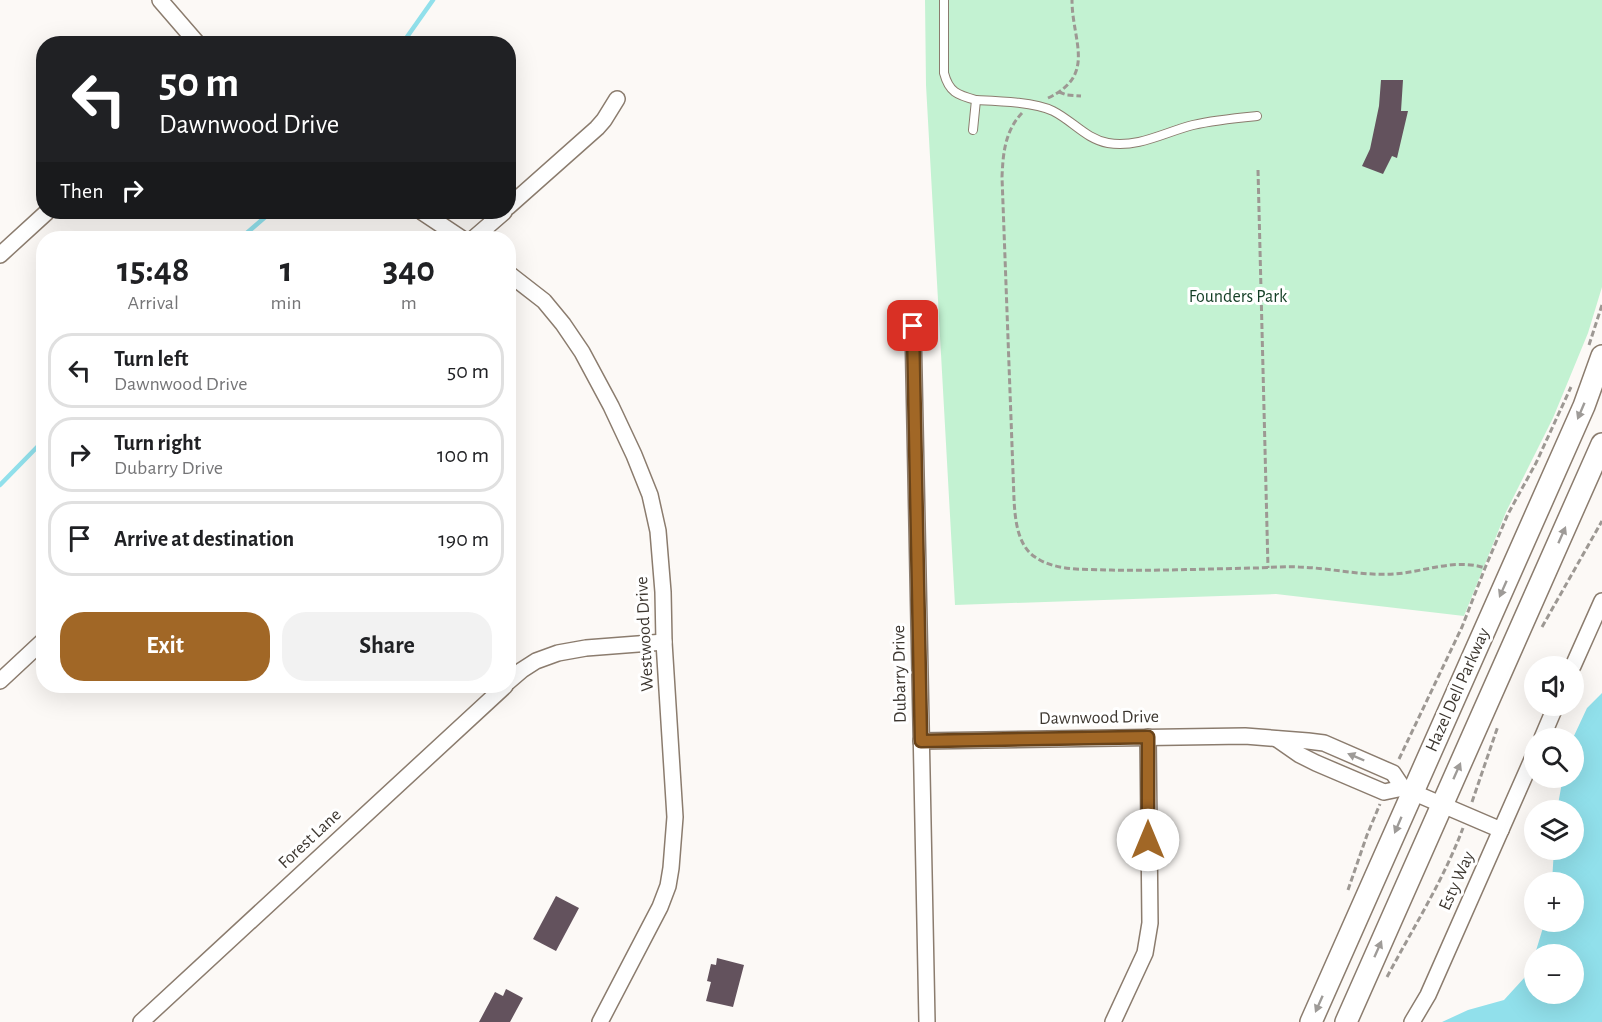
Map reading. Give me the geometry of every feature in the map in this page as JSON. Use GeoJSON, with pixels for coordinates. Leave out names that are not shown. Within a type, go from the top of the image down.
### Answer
{"type":"FeatureCollection","features":[{"type":"Feature","properties":{"kind":"main road","name":"Hazel Dell Parkway"},"geometry":{"type":"LineString","coordinates":[[1311,1022],[1407,790],[1584,406],[1594,355]]}},
{"type":"Feature","properties":{"kind":"main road","name":"Hazel Dell Parkway"},"geometry":{"type":"LineString","coordinates":[[1346,1022],[1602,444]]}},
{"type":"Feature","properties":{"kind":"street"},"geometry":{"type":"LineString","coordinates":[[159,0],[191,36]]}},
{"type":"Feature","properties":{"kind":"street"},"geometry":{"type":"LineString","coordinates":[[516,200],[597,128],[617,99]]}},
{"type":"Feature","properties":{"kind":"street"},"geometry":{"type":"LineString","coordinates":[[0,255],[39,219]]}},
{"type":"Feature","properties":{"kind":"street"},"geometry":{"type":"LineString","coordinates":[[432,219],[450,231]]}},
{"type":"Feature","properties":{"kind":"street"},"geometry":{"type":"LineString","coordinates":[[482,231],[496,219]]}},
{"type":"Feature","properties":{"kind":"street","name":"Westwood Drive"},"geometry":{"type":"LineString","coordinates":[[516,279],[544,301],[574,340],[611,406],[634,455],[655,513],[663,592],[675,818],[672,868],[660,907],[600,1022]]}},
{"type":"Feature","properties":{"kind":"street","name":"Dubarry Drive"},"geometry":{"type":"LineString","coordinates":[[913,326],[927,1022]]}},
{"type":"Feature","properties":{"kind":"street"},"geometry":{"type":"LineString","coordinates":[[1578,656],[1602,601]]}},
{"type":"Feature","properties":{"kind":"street","name":"Forest Lane"},"geometry":{"type":"LineString","coordinates":[[516,676],[522,670],[558,652],[664,642]]}},
{"type":"Feature","properties":{"kind":"street"},"geometry":{"type":"LineString","coordinates":[[0,681],[36,647]]}},
{"type":"Feature","properties":{"kind":"street","name":"Forest Lane"},"geometry":{"type":"LineString","coordinates":[[141,1022],[497,693]]}},
{"type":"Feature","properties":{"kind":"street","name":"Dawnwood Drive"},"geometry":{"type":"LineString","coordinates":[[921,741],[1245,736],[1324,743],[1393,773],[1407,790],[1501,830]]}},
{"type":"Feature","properties":{"kind":"street"},"geometry":{"type":"LineString","coordinates":[[1113,1022],[1142,961],[1148,939],[1148,737]]}},
{"type":"Feature","properties":{"kind":"street","name":"Dawnwood Drive"},"geometry":{"type":"LineString","coordinates":[[1277,739],[1308,759],[1384,792],[1407,790]]}},
{"type":"Feature","properties":{"kind":"street","name":"Esty Way"},"geometry":{"type":"LineString","coordinates":[[1412,1022],[1428,994],[1524,778]]}},
{"type":"Feature","properties":{"kind":"lane"},"geometry":{"type":"LineString","coordinates":[[944,0],[943,64],[946,81],[950,89],[958,95],[976,100],[1042,107],[1061,116],[1098,141],[1117,144],[1148,141],[1207,122],[1257,116]]}},
{"type":"Feature","properties":{"kind":"lane"},"geometry":{"type":"LineString","coordinates":[[973,130],[976,100]]}},
{"type":"Feature","properties":{"kind":"path"},"geometry":{"type":"LineString","coordinates":[[1072,0],[1079,55],[1078,67],[1070,83],[1017,118],[1007,139],[1003,155],[1014,499],[1016,523],[1023,543],[1036,558],[1067,568],[1147,570],[1310,567],[1388,574],[1457,564],[1471,564],[1485,568]]}},
{"type":"Feature","properties":{"kind":"path"},"geometry":{"type":"LineString","coordinates":[[1059,92],[1081,96]]}},
{"type":"Feature","properties":{"kind":"path"},"geometry":{"type":"LineString","coordinates":[[1258,170],[1268,568]]}},
{"type":"Feature","properties":{"kind":"path"},"geometry":{"type":"LineString","coordinates":[[1594,355],[1602,305]]}},
{"type":"Feature","properties":{"kind":"path"},"geometry":{"type":"LineString","coordinates":[[1399,760],[1462,627],[1508,514],[1536,463],[1573,381]]}},
{"type":"Feature","properties":{"kind":"path"},"geometry":{"type":"LineString","coordinates":[[1538,634],[1602,521]]}},
{"type":"Feature","properties":{"kind":"path"},"geometry":{"type":"LineString","coordinates":[[1473,800],[1501,719]]}},
{"type":"Feature","properties":{"kind":"path"},"geometry":{"type":"LineString","coordinates":[[1384,983],[1434,892],[1463,828]]}},
{"type":"Feature","properties":{"kind":"green space","name":"Founders Park"},"geometry":{"type":"Polygon","coordinates":[[[925,0],[1602,0],[1602,287],[1588,333],[1553,418],[1506,512],[1464,616],[1276,594],[955,605],[926,85],[925,0]]]}},
{"type":"Feature","properties":{"kind":"water"},"geometry":{"type":"Polygon","coordinates":[[[1602,693],[1602,1022],[1442,1022],[1468,1010],[1504,1000],[1524,978],[1524,1004],[1584,1004],[1584,944],[1538,944],[1542,932],[1584,932],[1584,872],[1553,872],[1553,860],[1584,860],[1584,800],[1559,800],[1561,788],[1584,788],[1584,728],[1578,728],[1587,708],[1602,693]]]}},
{"type":"Feature","properties":{"kind":"building"},"geometry":{"type":"Polygon","coordinates":[[[1381,80],[1403,80],[1401,111],[1408,111],[1397,158],[1392,156],[1383,174],[1362,166],[1370,149],[1379,106],[1381,80]]]}},
{"type":"Feature","properties":{"kind":"building"},"geometry":{"type":"Polygon","coordinates":[[[556,896],[579,908],[556,951],[533,939],[556,896]]]}},
{"type":"Feature","properties":{"kind":"building"},"geometry":{"type":"Polygon","coordinates":[[[717,958],[744,965],[733,1007],[706,1001],[711,982],[707,981],[711,964],[716,965],[717,958]]]}},
{"type":"Feature","properties":{"kind":"building"},"geometry":{"type":"Polygon","coordinates":[[[506,989],[523,998],[510,1022],[479,1022],[495,992],[503,996],[506,989]]]}},
{"type":"Feature","properties":{"kind":"waterway"},"geometry":{"type":"LineString","coordinates":[[408,36],[433,0]]}},
{"type":"Feature","properties":{"kind":"waterway"},"geometry":{"type":"LineString","coordinates":[[249,231],[263,219]]}},
{"type":"Feature","properties":{"kind":"waterway"},"geometry":{"type":"LineString","coordinates":[[0,485],[36,448]]}},
{"type":"Feature","properties":{"kind":"route"},"geometry":{"type":"LineString","coordinates":[[913,326],[921,741],[1148,737],[1148,840]]}}]}
